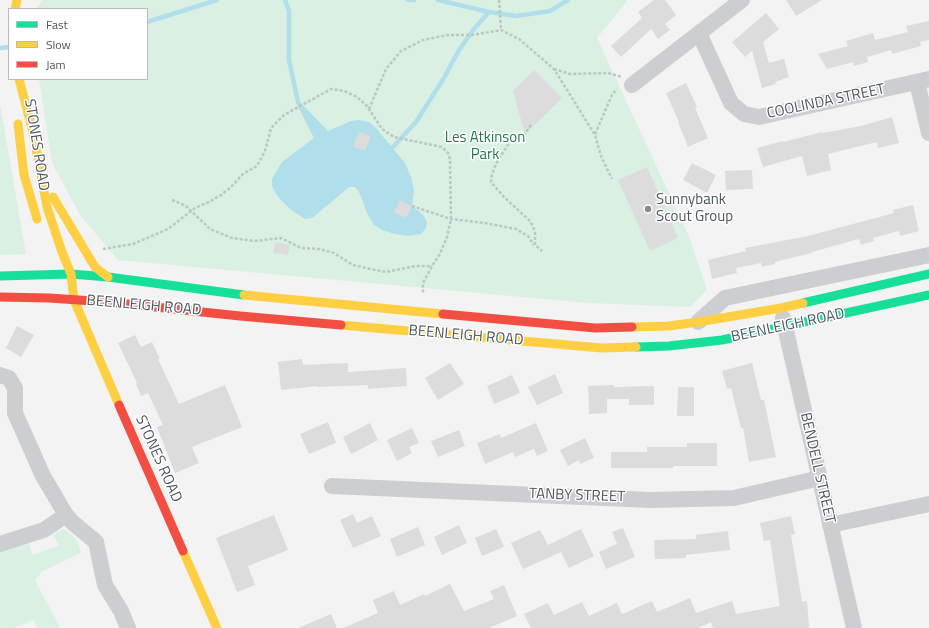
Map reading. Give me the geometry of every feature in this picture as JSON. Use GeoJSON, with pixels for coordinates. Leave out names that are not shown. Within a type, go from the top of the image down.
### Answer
{"type":"FeatureCollection","features":[{"type":"Feature","properties":{"kind":"main road","name":"STONES ROAD"},"geometry":{"type":"LineString","coordinates":[[13,80],[15,99]]}},
{"type":"Feature","properties":{"kind":"main road","name":"STONES ROAD"},"geometry":{"type":"LineString","coordinates":[[20,80],[33,132],[47,207],[71,274],[74,300]]}},
{"type":"Feature","properties":{"kind":"main road","name":"STONES ROAD"},"geometry":{"type":"LineString","coordinates":[[17,114],[24,175],[39,228]]}},
{"type":"Feature","properties":{"kind":"main road","name":"STONES ROAD"},"geometry":{"type":"LineString","coordinates":[[41,175],[87,255],[95,267],[108,277]]}},
{"type":"Feature","properties":{"kind":"main road","name":"STONES ROAD"},"geometry":{"type":"LineString","coordinates":[[51,270],[74,300],[217,628]]}},
{"type":"Feature","properties":{"kind":"main road","name":"BEENLEIGH ROAD"},"geometry":{"type":"LineString","coordinates":[[0,276],[29,276],[51,270],[71,274],[108,277],[242,295],[595,328],[669,326],[698,322],[781,308],[929,274]]}},
{"type":"Feature","properties":{"kind":"main road","name":"BEENLEIGH ROAD"},"geometry":{"type":"LineString","coordinates":[[0,297],[108,302],[240,316],[602,348],[669,346],[722,340],[785,328],[929,296]]}},
{"type":"Feature","properties":{"kind":"street"},"geometry":{"type":"LineString","coordinates":[[629,82],[699,33],[742,0]]}},
{"type":"Feature","properties":{"kind":"street","name":"COOLINDA STREET"},"geometry":{"type":"LineString","coordinates":[[699,33],[731,103],[744,114],[759,117],[923,81]]}},
{"type":"Feature","properties":{"kind":"street"},"geometry":{"type":"LineString","coordinates":[[923,81],[929,133]]}},
{"type":"Feature","properties":{"kind":"street"},"geometry":{"type":"LineString","coordinates":[[698,322],[725,298],[929,255]]}},
{"type":"Feature","properties":{"kind":"street","name":"BENDELL STREET"},"geometry":{"type":"LineString","coordinates":[[781,308],[854,628]]}},
{"type":"Feature","properties":{"kind":"street"},"geometry":{"type":"LineString","coordinates":[[0,375],[9,378],[15,388],[15,413],[43,476],[66,515],[96,542],[105,585],[128,628]]}},
{"type":"Feature","properties":{"kind":"street","name":"TANBY STREET"},"geometry":{"type":"LineString","coordinates":[[332,486],[650,500],[734,498],[820,478]]}},
{"type":"Feature","properties":{"kind":"street"},"geometry":{"type":"LineString","coordinates":[[830,525],[929,504]]}},
{"type":"Feature","properties":{"kind":"street"},"geometry":{"type":"LineString","coordinates":[[0,544],[44,530],[66,515]]}},
{"type":"Feature","properties":{"kind":"path"},"geometry":{"type":"LineString","coordinates":[[500,0],[501,30]]}},
{"type":"Feature","properties":{"kind":"path"},"geometry":{"type":"LineString","coordinates":[[369,109],[386,68],[401,50],[424,40],[448,35],[472,34],[501,30],[519,40],[554,69],[595,135],[601,156],[612,179]]}},
{"type":"Feature","properties":{"kind":"path"},"geometry":{"type":"LineString","coordinates":[[554,69],[570,74],[608,73],[629,82],[612,95],[595,135]]}},
{"type":"Feature","properties":{"kind":"path"},"geometry":{"type":"LineString","coordinates":[[97,251],[108,247],[133,244],[168,229],[192,211],[209,202],[231,187],[243,174],[257,166],[265,152],[271,128],[284,115],[331,89],[344,91],[358,97],[369,109],[382,129],[394,137],[442,147],[448,153],[450,159],[451,219],[447,237],[440,254],[423,283],[421,311]]}},
{"type":"Feature","properties":{"kind":"path"},"geometry":{"type":"LineString","coordinates":[[531,125],[525,134],[509,143],[496,164],[491,182],[514,207],[531,222],[535,232],[535,245]]}},
{"type":"Feature","properties":{"kind":"path"},"geometry":{"type":"LineString","coordinates":[[172,200],[186,206],[210,229],[232,238],[255,241],[282,238],[301,248],[319,249],[334,253],[353,264],[386,272],[416,266],[432,266]]}},
{"type":"Feature","properties":{"kind":"path"},"geometry":{"type":"LineString","coordinates":[[412,206],[451,219],[485,223],[516,229],[528,236],[542,251]]}},
{"type":"Feature","properties":{"kind":"green space","name":"Les Atkinson Park"},"geometry":{"type":"Polygon","coordinates":[[[43,0],[628,0],[597,38],[688,234],[707,290],[690,307],[588,303],[118,260],[80,215],[52,163],[39,80],[148,80],[148,8],[37,8],[43,0]]]}},
{"type":"Feature","properties":{"kind":"green space"},"geometry":{"type":"Polygon","coordinates":[[[0,104],[26,254],[0,255],[0,104]]]}},
{"type":"Feature","properties":{"kind":"green space"},"geometry":{"type":"Polygon","coordinates":[[[64,529],[77,540],[81,553],[43,571],[35,580],[60,628],[38,628],[33,620],[14,628],[0,628],[0,551],[11,547],[29,544],[33,555],[59,545],[53,535],[64,529]]]}},
{"type":"Feature","properties":{"kind":"water"},"geometry":{"type":"Polygon","coordinates":[[[299,101],[328,131],[351,121],[359,120],[369,122],[376,128],[405,163],[411,177],[414,190],[412,206],[423,215],[427,222],[426,228],[421,234],[408,236],[395,234],[382,230],[374,225],[367,213],[360,194],[354,187],[349,187],[312,218],[305,219],[290,209],[282,201],[272,186],[272,179],[282,162],[314,138],[296,103],[299,101]]]}},
{"type":"Feature","properties":{"kind":"building"},"geometry":{"type":"Polygon","coordinates":[[[654,0],[665,0],[676,15],[665,24],[670,30],[658,39],[651,29],[621,57],[611,46],[642,18],[638,12],[654,0]]]}},
{"type":"Feature","properties":{"kind":"building"},"geometry":{"type":"Polygon","coordinates":[[[786,0],[822,0],[796,16],[786,0]]]}},
{"type":"Feature","properties":{"kind":"building"},"geometry":{"type":"Polygon","coordinates":[[[766,13],[779,29],[763,42],[769,63],[784,59],[789,77],[775,82],[776,84],[762,88],[752,51],[745,57],[732,42],[766,13]]]}},
{"type":"Feature","properties":{"kind":"building"},"geometry":{"type":"Polygon","coordinates":[[[929,21],[929,40],[920,42],[921,46],[892,54],[891,50],[867,57],[868,62],[854,66],[853,62],[827,69],[818,54],[848,46],[846,41],[873,33],[875,40],[908,32],[906,26],[929,21]]]}},
{"type":"Feature","properties":{"kind":"building"},"geometry":{"type":"Polygon","coordinates":[[[534,70],[562,98],[525,134],[513,91],[534,70]]]}},
{"type":"Feature","properties":{"kind":"building"},"geometry":{"type":"Polygon","coordinates":[[[686,83],[697,107],[695,108],[708,138],[688,147],[666,93],[686,83]]]}},
{"type":"Feature","properties":{"kind":"building"},"geometry":{"type":"Polygon","coordinates":[[[892,117],[899,143],[878,148],[877,142],[828,154],[831,170],[807,176],[802,156],[763,167],[757,148],[822,132],[861,126],[892,117]]]}},
{"type":"Feature","properties":{"kind":"building"},"geometry":{"type":"Polygon","coordinates":[[[359,132],[371,136],[365,151],[353,146],[359,132]]]}},
{"type":"Feature","properties":{"kind":"building"},"geometry":{"type":"Polygon","coordinates":[[[692,163],[716,175],[707,193],[683,180],[692,163]]]}},
{"type":"Feature","properties":{"kind":"building","name":"Sunnybank Scout Group"},"geometry":{"type":"Polygon","coordinates":[[[647,167],[678,238],[650,251],[618,180],[647,167]]]}},
{"type":"Feature","properties":{"kind":"building"},"geometry":{"type":"Polygon","coordinates":[[[752,170],[753,189],[726,190],[725,171],[752,170]]]}},
{"type":"Feature","properties":{"kind":"building"},"geometry":{"type":"Polygon","coordinates":[[[400,200],[412,206],[406,218],[394,212],[400,200]]]}},
{"type":"Feature","properties":{"kind":"building"},"geometry":{"type":"Polygon","coordinates":[[[913,205],[919,231],[900,236],[899,231],[873,238],[874,241],[861,245],[859,239],[775,262],[775,264],[762,267],[761,263],[736,268],[737,273],[712,279],[708,260],[746,251],[745,248],[808,236],[894,213],[893,210],[913,205]]]}},
{"type":"Feature","properties":{"kind":"building"},"geometry":{"type":"Polygon","coordinates":[[[275,242],[290,245],[288,255],[273,253],[275,242]]]}},
{"type":"Feature","properties":{"kind":"building"},"geometry":{"type":"Polygon","coordinates":[[[17,326],[34,335],[21,357],[6,348],[17,326]]]}},
{"type":"Feature","properties":{"kind":"building"},"geometry":{"type":"Polygon","coordinates":[[[135,335],[141,347],[152,342],[160,359],[158,359],[179,404],[225,385],[242,427],[192,447],[199,463],[175,473],[157,427],[163,425],[148,393],[141,396],[136,384],[137,383],[118,343],[135,335]]]}},
{"type":"Feature","properties":{"kind":"building"},"geometry":{"type":"Polygon","coordinates":[[[302,359],[303,365],[348,363],[348,372],[406,368],[407,386],[368,389],[368,385],[317,386],[281,390],[278,362],[302,359]]]}},
{"type":"Feature","properties":{"kind":"building"},"geometry":{"type":"Polygon","coordinates":[[[450,363],[464,384],[438,400],[425,378],[450,363]]]}},
{"type":"Feature","properties":{"kind":"building"},"geometry":{"type":"Polygon","coordinates":[[[752,363],[761,400],[764,400],[776,457],[749,462],[743,428],[741,428],[731,388],[727,389],[722,371],[752,363]]]}},
{"type":"Feature","properties":{"kind":"building"},"geometry":{"type":"Polygon","coordinates":[[[555,374],[563,393],[537,405],[528,387],[555,374]]]}},
{"type":"Feature","properties":{"kind":"building"},"geometry":{"type":"Polygon","coordinates":[[[512,375],[520,393],[494,404],[487,386],[512,375]]]}},
{"type":"Feature","properties":{"kind":"building"},"geometry":{"type":"Polygon","coordinates":[[[614,385],[614,387],[654,386],[654,405],[629,405],[629,399],[607,399],[607,413],[589,414],[588,386],[614,385]]]}},
{"type":"Feature","properties":{"kind":"building"},"geometry":{"type":"Polygon","coordinates":[[[678,387],[694,387],[694,416],[677,416],[678,387]]]}},
{"type":"Feature","properties":{"kind":"building"},"geometry":{"type":"Polygon","coordinates":[[[328,422],[336,443],[309,454],[300,434],[328,422]]]}},
{"type":"Feature","properties":{"kind":"building"},"geometry":{"type":"Polygon","coordinates":[[[370,423],[378,440],[351,454],[343,437],[370,423]]]}},
{"type":"Feature","properties":{"kind":"building"},"geometry":{"type":"Polygon","coordinates":[[[536,423],[548,451],[537,456],[534,449],[515,457],[513,452],[485,464],[477,443],[500,434],[501,438],[536,423]]]}},
{"type":"Feature","properties":{"kind":"building"},"geometry":{"type":"Polygon","coordinates":[[[412,428],[419,443],[409,447],[412,453],[397,461],[387,440],[412,428]]]}},
{"type":"Feature","properties":{"kind":"building"},"geometry":{"type":"Polygon","coordinates":[[[459,430],[465,446],[438,457],[431,441],[459,430]]]}},
{"type":"Feature","properties":{"kind":"building"},"geometry":{"type":"Polygon","coordinates":[[[585,438],[594,458],[580,464],[579,460],[568,466],[560,450],[585,438]]]}},
{"type":"Feature","properties":{"kind":"building"},"geometry":{"type":"Polygon","coordinates":[[[687,443],[717,443],[717,466],[611,468],[611,452],[647,452],[647,447],[687,447],[687,443]]]}},
{"type":"Feature","properties":{"kind":"building"},"geometry":{"type":"Polygon","coordinates":[[[353,514],[357,523],[372,516],[381,536],[353,548],[340,520],[353,514]]]}},
{"type":"Feature","properties":{"kind":"building"},"geometry":{"type":"Polygon","coordinates":[[[274,515],[288,550],[248,566],[255,585],[237,592],[216,538],[274,515]]]}},
{"type":"Feature","properties":{"kind":"building"},"geometry":{"type":"Polygon","coordinates":[[[791,516],[795,534],[791,535],[802,602],[807,601],[809,628],[713,628],[711,622],[698,628],[531,628],[524,614],[548,603],[554,615],[582,602],[589,616],[617,603],[622,614],[652,601],[657,612],[690,598],[696,613],[732,601],[736,614],[780,606],[770,540],[764,541],[760,523],[791,516]]]}},
{"type":"Feature","properties":{"kind":"building"},"geometry":{"type":"Polygon","coordinates":[[[459,525],[467,543],[442,555],[434,537],[459,525]]]}},
{"type":"Feature","properties":{"kind":"building"},"geometry":{"type":"Polygon","coordinates":[[[418,527],[425,545],[397,557],[390,539],[418,527]]]}},
{"type":"Feature","properties":{"kind":"building"},"geometry":{"type":"Polygon","coordinates":[[[623,528],[635,557],[606,569],[599,552],[617,544],[612,532],[623,528]]]}},
{"type":"Feature","properties":{"kind":"building"},"geometry":{"type":"Polygon","coordinates":[[[496,529],[504,547],[482,556],[475,538],[496,529]]]}},
{"type":"Feature","properties":{"kind":"building"},"geometry":{"type":"Polygon","coordinates":[[[581,529],[594,556],[569,568],[561,552],[523,569],[511,543],[540,530],[548,545],[581,529]]]}},
{"type":"Feature","properties":{"kind":"building"},"geometry":{"type":"Polygon","coordinates":[[[728,531],[730,550],[686,555],[686,558],[655,559],[654,540],[696,539],[696,535],[728,531]]]}},
{"type":"Feature","properties":{"kind":"building"},"geometry":{"type":"Polygon","coordinates":[[[450,584],[464,611],[494,599],[490,591],[504,585],[517,616],[489,628],[343,628],[378,613],[373,600],[394,591],[400,605],[424,594],[425,596],[450,584]]]}},
{"type":"Feature","properties":{"kind":"building"},"geometry":{"type":"Polygon","coordinates":[[[331,614],[337,628],[298,628],[331,614]]]}},
{"type":"Feature","properties":{"kind":"waterway"},"geometry":{"type":"LineString","coordinates":[[148,22],[217,0]]}},
{"type":"Feature","properties":{"kind":"waterway"},"geometry":{"type":"LineString","coordinates":[[285,0],[289,11],[289,60],[298,102]]}},
{"type":"Feature","properties":{"kind":"waterway"},"geometry":{"type":"LineString","coordinates":[[408,0],[414,0]]}},
{"type":"Feature","properties":{"kind":"waterway"},"geometry":{"type":"LineString","coordinates":[[438,0],[489,12],[516,16],[550,11],[568,0]]}},
{"type":"Feature","properties":{"kind":"waterway"},"geometry":{"type":"LineString","coordinates":[[393,147],[416,122],[444,78],[459,50],[474,29],[489,12]]}},
{"type":"Feature","properties":{"kind":"waterway"},"geometry":{"type":"LineString","coordinates":[[0,48],[8,47]]}},
{"type":"Feature","properties":{"kind":"traffic: fast"},"geometry":{"type":"LineString","coordinates":[[0,276],[71,274],[108,277],[244,295]]}},
{"type":"Feature","properties":{"kind":"traffic: fast"},"geometry":{"type":"LineString","coordinates":[[803,303],[929,274]]}},
{"type":"Feature","properties":{"kind":"traffic: fast"},"geometry":{"type":"LineString","coordinates":[[636,347],[669,346],[722,340],[929,295]]}},
{"type":"Feature","properties":{"kind":"traffic: slow"},"geometry":{"type":"LineString","coordinates":[[15,8],[17,0]]}},
{"type":"Feature","properties":{"kind":"traffic: slow"},"geometry":{"type":"LineString","coordinates":[[19,80],[33,132],[47,207],[71,274],[74,300],[119,405]]}},
{"type":"Feature","properties":{"kind":"traffic: slow"},"geometry":{"type":"LineString","coordinates":[[18,124],[24,175],[37,219]]}},
{"type":"Feature","properties":{"kind":"traffic: slow"},"geometry":{"type":"LineString","coordinates":[[53,197],[95,267],[108,277]]}},
{"type":"Feature","properties":{"kind":"traffic: slow"},"geometry":{"type":"LineString","coordinates":[[244,295],[443,314]]}},
{"type":"Feature","properties":{"kind":"traffic: slow"},"geometry":{"type":"LineString","coordinates":[[632,327],[669,326],[698,322],[803,303]]}},
{"type":"Feature","properties":{"kind":"traffic: slow"},"geometry":{"type":"LineString","coordinates":[[341,325],[602,348],[636,347]]}},
{"type":"Feature","properties":{"kind":"traffic: slow"},"geometry":{"type":"LineString","coordinates":[[183,551],[217,628]]}},
{"type":"Feature","properties":{"kind":"traffic: jam"},"geometry":{"type":"LineString","coordinates":[[0,297],[49,298],[108,302],[341,325]]}},
{"type":"Feature","properties":{"kind":"traffic: jam"},"geometry":{"type":"LineString","coordinates":[[443,314],[595,328],[632,327]]}},
{"type":"Feature","properties":{"kind":"traffic: jam"},"geometry":{"type":"LineString","coordinates":[[119,405],[183,551]]}},
{"type":"Feature","properties":{"kind":"place","name":"Sunnybank Scout Group"},"geometry":{"type":"Point","coordinates":[648,209]}}]}
